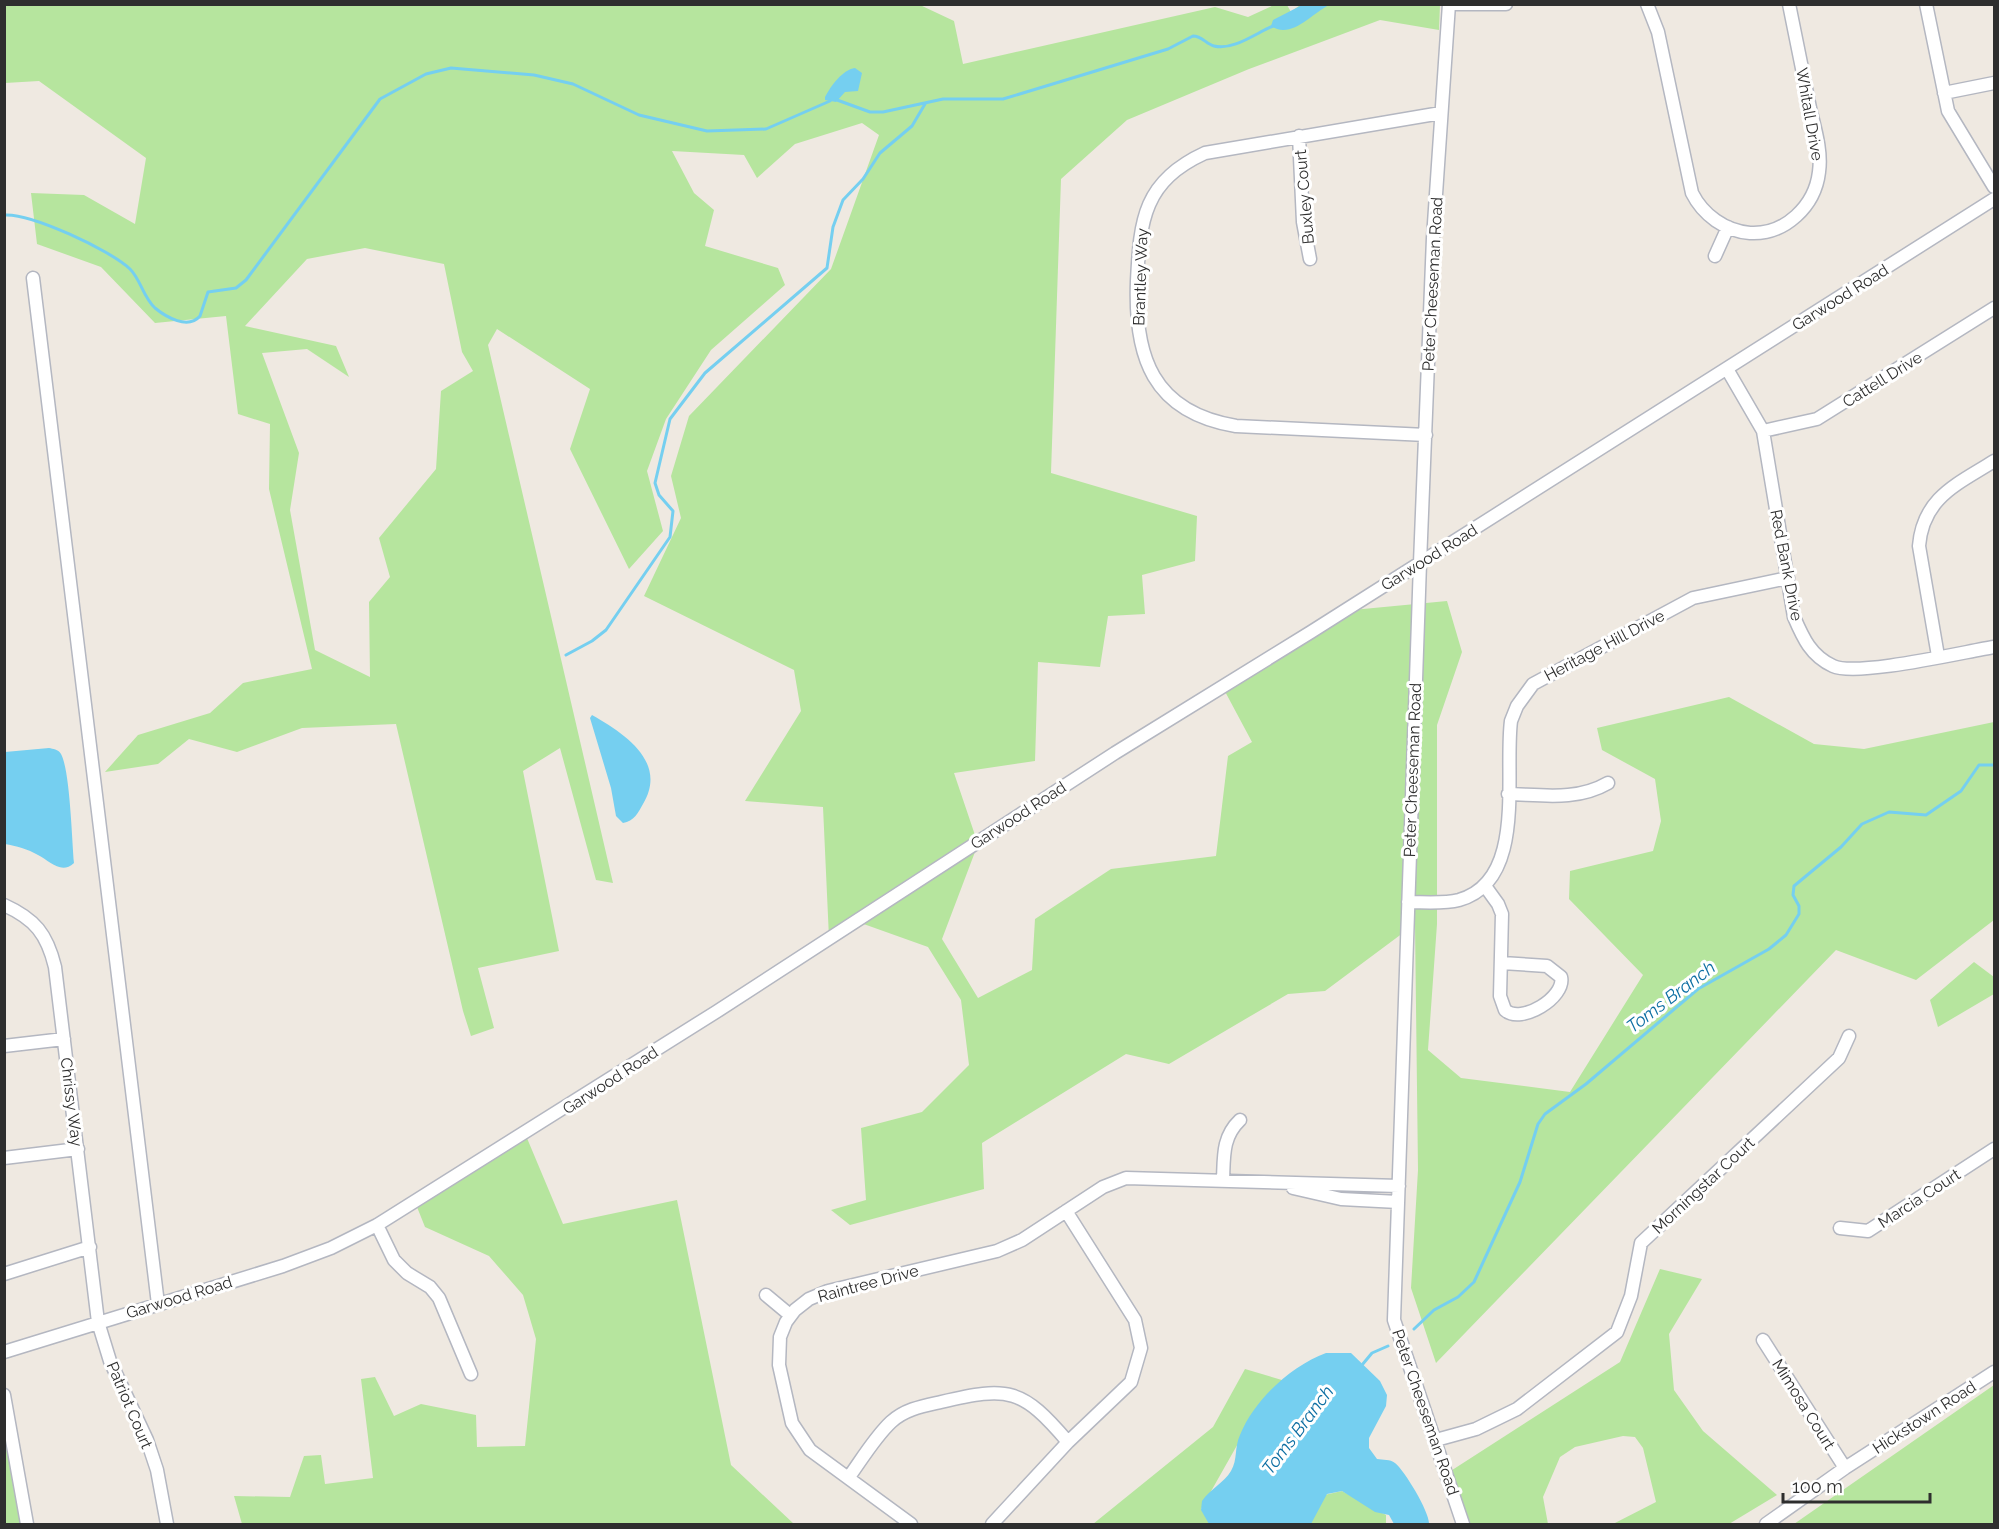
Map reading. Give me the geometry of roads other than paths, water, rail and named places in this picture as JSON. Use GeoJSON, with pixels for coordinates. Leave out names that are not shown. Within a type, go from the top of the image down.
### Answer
{"type":"FeatureCollection","features":[{"type":"Feature","properties":{"kind":"street","name":"Peter Cheeseman Road"},"geometry":{"type":"LineString","coordinates":[[1449,4],[1441,113],[1420,563],[1394,1320],[1463,1524]]}},
{"type":"Feature","properties":{"kind":"street"},"geometry":{"type":"LineString","coordinates":[[1455,4],[1506,4]]}},
{"type":"Feature","properties":{"kind":"street","name":"Whitall Drive"},"geometry":{"type":"LineString","coordinates":[[1647,4],[1658,32],[1692,193],[1706,212],[1728,227],[1761,232],[1782,226],[1806,207],[1817,183],[1820,164],[1818,143],[1789,4]]}},
{"type":"Feature","properties":{"kind":"street"},"geometry":{"type":"LineString","coordinates":[[1926,4],[1944,93],[1956,127],[1995,187]]}},
{"type":"Feature","properties":{"kind":"street"},"geometry":{"type":"LineString","coordinates":[[1944,93],[1995,83]]}},
{"type":"Feature","properties":{"kind":"street","name":"Brantley Way"},"geometry":{"type":"LineString","coordinates":[[1426,435],[1236,426],[1216,422],[1190,411],[1174,400],[1161,386],[1146,362],[1137,324],[1139,236],[1143,218],[1155,192],[1174,171],[1205,153],[1441,113]]}},
{"type":"Feature","properties":{"kind":"street","name":"Buxley Court"},"geometry":{"type":"LineString","coordinates":[[1299,136],[1302,212],[1310,259]]}},
{"type":"Feature","properties":{"kind":"street","name":"Garwood Road"},"geometry":{"type":"LineString","coordinates":[[4,1352],[314,1255],[377,1225],[657,1050],[1115,753],[1995,199]]}},
{"type":"Feature","properties":{"kind":"street"},"geometry":{"type":"LineString","coordinates":[[1715,256],[1728,227]]}},
{"type":"Feature","properties":{"kind":"street"},"geometry":{"type":"LineString","coordinates":[[33,278],[158,1304]]}},
{"type":"Feature","properties":{"kind":"street","name":"Cattell Drive"},"geometry":{"type":"LineString","coordinates":[[1763,431],[1817,419],[1995,308]]}},
{"type":"Feature","properties":{"kind":"street","name":"Red Bank Drive"},"geometry":{"type":"LineString","coordinates":[[1727,369],[1763,431],[1794,617],[1804,640],[1817,656],[1834,667],[1858,669],[1995,647]]}},
{"type":"Feature","properties":{"kind":"street"},"geometry":{"type":"LineString","coordinates":[[1938,656],[1919,546],[1920,536],[1928,510],[1945,492],[1995,461]]}},
{"type":"Feature","properties":{"kind":"street","name":"Heritage Hill Drive"},"geometry":{"type":"LineString","coordinates":[[1485,886],[1497,870],[1504,852],[1511,721],[1520,702],[1537,681],[1693,598],[1788,578]]}},
{"type":"Feature","properties":{"kind":"street"},"geometry":{"type":"LineString","coordinates":[[1508,794],[1572,796],[1587,794],[1608,783]]}},
{"type":"Feature","properties":{"kind":"street"},"geometry":{"type":"LineString","coordinates":[[1408,902],[1455,901],[1485,886],[1500,908],[1501,1001],[1505,1010],[1512,1015],[1527,1013],[1555,996],[1560,989],[1561,977],[1547,966],[1502,963]]}},
{"type":"Feature","properties":{"kind":"street","name":"Chrissy Way"},"geometry":{"type":"LineString","coordinates":[[4,905],[34,923],[49,943],[55,967],[98,1322]]}},
{"type":"Feature","properties":{"kind":"street","name":"Morningstar Court"},"geometry":{"type":"LineString","coordinates":[[1436,1440],[1476,1429],[1517,1409],[1617,1332],[1631,1296],[1641,1243],[1839,1058],[1849,1036]]}},
{"type":"Feature","properties":{"kind":"street"},"geometry":{"type":"LineString","coordinates":[[4,1046],[64,1039]]}},
{"type":"Feature","properties":{"kind":"street"},"geometry":{"type":"LineString","coordinates":[[1223,1180],[1225,1141],[1231,1128],[1239,1120]]}},
{"type":"Feature","properties":{"kind":"street"},"geometry":{"type":"LineString","coordinates":[[4,1158],[78,1149]]}},
{"type":"Feature","properties":{"kind":"street","name":"Marcia Court"},"geometry":{"type":"LineString","coordinates":[[1840,1228],[1868,1231],[1995,1149]]}},
{"type":"Feature","properties":{"kind":"street","name":"Raintree Drive"},"geometry":{"type":"LineString","coordinates":[[790,1315],[809,1299],[828,1291],[998,1251],[1022,1240],[1103,1187],[1126,1178],[1399,1186]]}},
{"type":"Feature","properties":{"kind":"street","name":"Raintree Drive"},"geometry":{"type":"LineString","coordinates":[[1263,1182],[1341,1199],[1398,1202]]}},
{"type":"Feature","properties":{"kind":"street"},"geometry":{"type":"LineString","coordinates":[[993,1524],[1068,1442],[1126,1389],[1136,1374],[1141,1348],[1138,1329],[1131,1311],[1066,1211]]}},
{"type":"Feature","properties":{"kind":"street"},"geometry":{"type":"LineString","coordinates":[[377,1225],[394,1260],[407,1274],[430,1287],[439,1298],[471,1374]]}},
{"type":"Feature","properties":{"kind":"street"},"geometry":{"type":"LineString","coordinates":[[4,1274],[90,1247]]}},
{"type":"Feature","properties":{"kind":"street"},"geometry":{"type":"LineString","coordinates":[[766,1295],[790,1315],[782,1328],[778,1355],[792,1423],[810,1450],[911,1524]]}},
{"type":"Feature","properties":{"kind":"street","name":"Patriot Court"},"geometry":{"type":"LineString","coordinates":[[98,1322],[110,1361],[147,1440],[157,1470],[167,1524]]}},
{"type":"Feature","properties":{"kind":"street","name":"Mimosa Court"},"geometry":{"type":"LineString","coordinates":[[1763,1340],[1845,1468]]}},
{"type":"Feature","properties":{"kind":"street","name":"Hickstown Road"},"geometry":{"type":"LineString","coordinates":[[1766,1524],[1845,1468],[1995,1372]]}},
{"type":"Feature","properties":{"kind":"street"},"geometry":{"type":"LineString","coordinates":[[849,1477],[884,1430],[904,1412],[989,1391],[1009,1394],[1027,1401],[1042,1412],[1068,1442]]}},
{"type":"Feature","properties":{"kind":"street"},"geometry":{"type":"LineString","coordinates":[[4,1395],[27,1524]]}},
{"type":"Feature","properties":{"kind":"water"},"geometry":{"type":"Polygon","coordinates":[[[1302,5],[1329,5],[1293,28],[1286,30],[1271,26],[1273,20],[1302,5]]]}},
{"type":"Feature","properties":{"kind":"water"},"geometry":{"type":"Polygon","coordinates":[[[855,68],[862,73],[858,91],[845,92],[836,102],[825,100],[837,79],[855,68]]]}},
{"type":"Feature","properties":{"kind":"water"},"geometry":{"type":"Polygon","coordinates":[[[592,715],[629,740],[647,762],[650,775],[649,789],[637,813],[627,822],[623,823],[616,816],[611,788],[590,718],[592,715]]]}},
{"type":"Feature","properties":{"kind":"water"},"geometry":{"type":"Polygon","coordinates":[[[49,748],[61,754],[69,790],[74,863],[65,868],[56,866],[30,851],[5,844],[5,752],[49,748]]]}},
{"type":"Feature","properties":{"kind":"water"},"geometry":{"type":"Polygon","coordinates":[[[1326,1353],[1351,1353],[1380,1381],[1387,1395],[1386,1406],[1369,1438],[1369,1448],[1377,1459],[1391,1461],[1399,1467],[1421,1502],[1429,1524],[1394,1524],[1389,1515],[1375,1512],[1342,1491],[1327,1494],[1311,1524],[1209,1524],[1201,1510],[1202,1501],[1231,1471],[1235,1462],[1238,1440],[1254,1409],[1287,1375],[1326,1353]]]}},
{"type":"Feature","properties":{"kind":"waterway"},"geometry":{"type":"LineString","coordinates":[[837,100],[870,112],[883,112],[943,99],[1003,99],[1168,49],[1193,36],[1221,47],[1244,40],[1273,26]]}},
{"type":"Feature","properties":{"kind":"waterway"},"geometry":{"type":"LineString","coordinates":[[4,215],[16,216],[50,226],[106,252],[130,269],[155,308],[177,321],[189,322],[200,316],[208,292],[236,288],[246,280],[380,99],[426,74],[451,68],[534,75],[573,84],[639,115],[707,131],[766,129],[830,101]]}},
{"type":"Feature","properties":{"kind":"waterway"},"geometry":{"type":"LineString","coordinates":[[566,655],[592,641],[606,630],[670,537],[673,511],[659,495],[655,483],[670,419],[705,373],[827,268],[833,227],[843,200],[863,179],[880,153],[912,126],[925,104]]}},
{"type":"Feature","properties":{"kind":"waterway","name":"Toms Branch"},"geometry":{"type":"LineString","coordinates":[[1414,1329],[1434,1310],[1458,1297],[1474,1282],[1520,1182],[1538,1124],[1545,1114],[1586,1084],[1698,989],[1769,949],[1786,935],[1799,914],[1799,906],[1793,895],[1794,886],[1841,847],[1862,824],[1889,812],[1926,815],[1961,791],[1979,765],[1994,765]]}},
{"type":"Feature","properties":{"kind":"waterway","name":"Toms Branch"},"geometry":{"type":"LineString","coordinates":[[1362,1365],[1372,1353],[1388,1346]]}}]}
